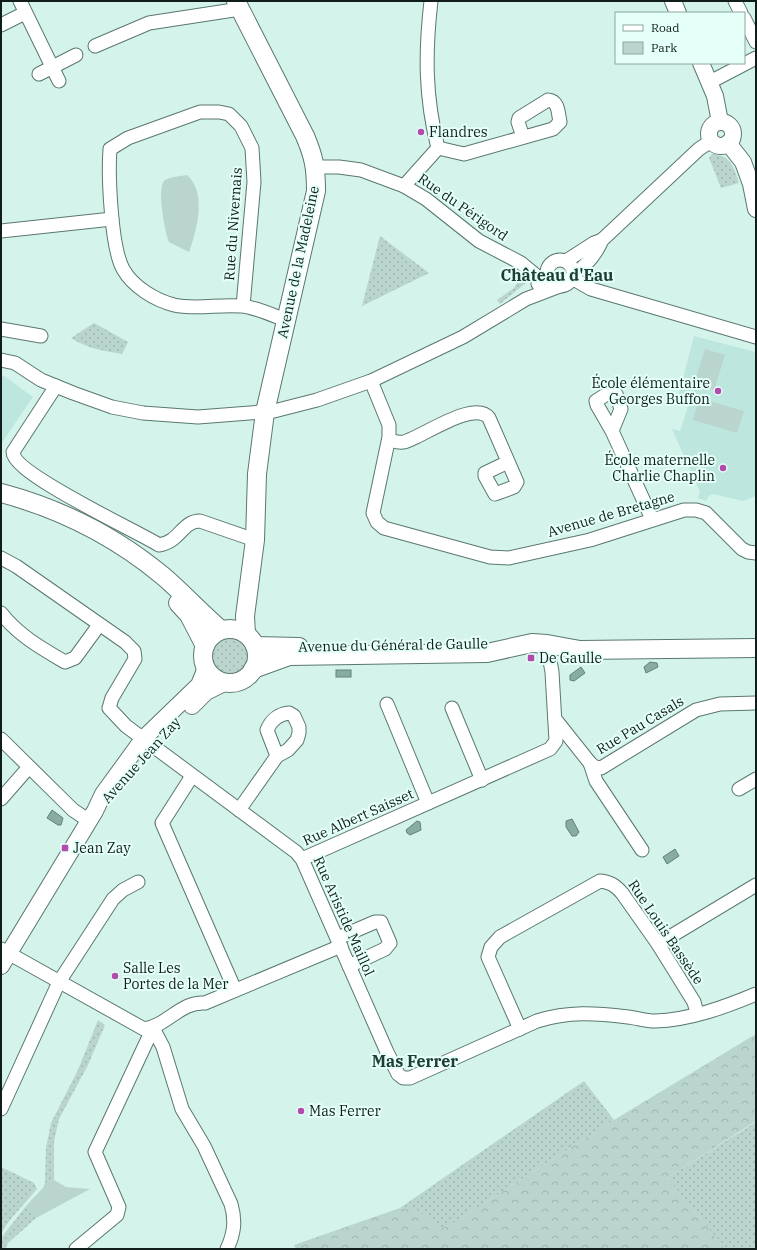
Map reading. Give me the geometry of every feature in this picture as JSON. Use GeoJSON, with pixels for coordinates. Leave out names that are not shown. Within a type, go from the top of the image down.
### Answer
{"type":"FeatureCollection","features":[{"type":"Feature","properties":{"kind":"main road","name":"Avenue de la Madeleine"},"geometry":{"type":"LineString","coordinates":[[238,5],[305,136],[314,156],[316,167],[316,191],[288,320],[272,379],[265,412],[257,474],[255,540]]}},
{"type":"Feature","properties":{"kind":"main road"},"geometry":{"type":"LineString","coordinates":[[1,493],[45,507],[106,535],[164,576],[224,630]]}},
{"type":"Feature","properties":{"kind":"main road"},"geometry":{"type":"LineString","coordinates":[[1,502],[71,527],[96,540],[124,558],[179,603],[189,615],[205,646]]}},
{"type":"Feature","properties":{"kind":"main road"},"geometry":{"type":"LineString","coordinates":[[250,640],[240,631],[224,630],[214,634],[205,646],[203,657],[206,668],[212,676],[226,682],[233,682],[245,678],[253,669],[257,657],[250,640],[245,616],[255,540]]}},
{"type":"Feature","properties":{"kind":"main road"},"geometry":{"type":"LineString","coordinates":[[224,630],[247,592]]}},
{"type":"Feature","properties":{"kind":"main road","name":"Avenue du Général de Gaulle"},"geometry":{"type":"LineString","coordinates":[[250,640],[286,647],[489,644],[513,637],[530,635],[580,650],[756,648]]}},
{"type":"Feature","properties":{"kind":"main road","name":"Avenue du Général de Gaulle"},"geometry":{"type":"LineString","coordinates":[[253,669],[289,656],[487,653],[514,646],[579,641],[756,639]]}},
{"type":"Feature","properties":{"kind":"street"},"geometry":{"type":"LineString","coordinates":[[20,1],[58,81]]}},
{"type":"Feature","properties":{"kind":"street"},"geometry":{"type":"LineString","coordinates":[[432,1],[426,44],[427,88],[431,122],[438,148]]}},
{"type":"Feature","properties":{"kind":"street"},"geometry":{"type":"LineString","coordinates":[[673,1],[678,12]]}},
{"type":"Feature","properties":{"kind":"street"},"geometry":{"type":"LineString","coordinates":[[735,1],[740,12]]}},
{"type":"Feature","properties":{"kind":"street"},"geometry":{"type":"LineString","coordinates":[[94,46],[149,23],[238,5]]}},
{"type":"Feature","properties":{"kind":"street"},"geometry":{"type":"LineString","coordinates":[[1,24],[25,13]]}},
{"type":"Feature","properties":{"kind":"street"},"geometry":{"type":"LineString","coordinates":[[745,20],[756,42]]}},
{"type":"Feature","properties":{"kind":"street"},"geometry":{"type":"LineString","coordinates":[[39,74],[76,55]]}},
{"type":"Feature","properties":{"kind":"street"},"geometry":{"type":"LineString","coordinates":[[745,64],[756,58]]}},
{"type":"Feature","properties":{"kind":"street"},"geometry":{"type":"LineString","coordinates":[[701,64],[717,102],[720,122]]}},
{"type":"Feature","properties":{"kind":"street"},"geometry":{"type":"LineString","coordinates":[[710,82],[744,64]]}},
{"type":"Feature","properties":{"kind":"street","name":"Rue du Nivernais"},"geometry":{"type":"LineString","coordinates":[[112,219],[108,166],[110,149],[128,138],[200,112],[219,112],[229,114],[241,126],[252,148],[254,182],[243,306]]}},
{"type":"Feature","properties":{"kind":"street"},"geometry":{"type":"LineString","coordinates":[[720,122],[728,124],[732,130],[732,137],[728,143],[721,146],[712,142],[709,135],[711,127],[720,122]]}},
{"type":"Feature","properties":{"kind":"street"},"geometry":{"type":"LineString","coordinates":[[438,148],[464,154],[523,137]]}},
{"type":"Feature","properties":{"kind":"street"},"geometry":{"type":"LineString","coordinates":[[526,299],[547,270],[559,262],[602,240],[699,149],[712,142]]}},
{"type":"Feature","properties":{"kind":"street"},"geometry":{"type":"LineString","coordinates":[[728,143],[743,162],[751,184],[756,208]]}},
{"type":"Feature","properties":{"kind":"street"},"geometry":{"type":"LineString","coordinates":[[404,186],[438,148]]}},
{"type":"Feature","properties":{"kind":"street","name":"Rue du Périgord"},"geometry":{"type":"LineString","coordinates":[[316,167],[338,167],[361,170],[404,186],[426,199],[479,241],[521,263],[541,280],[560,286]]}},
{"type":"Feature","properties":{"kind":"street"},"geometry":{"type":"LineString","coordinates":[[1,231],[112,219],[118,258],[123,270],[133,282],[155,298],[175,305],[191,307],[243,306],[288,320]]}},
{"type":"Feature","properties":{"kind":"street"},"geometry":{"type":"LineString","coordinates":[[1,360],[15,363],[29,373],[56,386],[112,407],[143,413],[198,417],[265,412],[316,400],[371,381],[463,337],[526,299],[567,284],[599,249],[602,240]]}},
{"type":"Feature","properties":{"kind":"street"},"geometry":{"type":"LineString","coordinates":[[559,262],[572,267],[573,276],[591,289],[756,337]]}},
{"type":"Feature","properties":{"kind":"street","name":"Rue du Périgord"},"geometry":{"type":"LineString","coordinates":[[521,263],[559,262]]}},
{"type":"Feature","properties":{"kind":"street"},"geometry":{"type":"LineString","coordinates":[[1,329],[41,336]]}},
{"type":"Feature","properties":{"kind":"street"},"geometry":{"type":"LineString","coordinates":[[371,381],[389,424],[389,440],[402,443],[466,414],[478,411],[484,413],[489,418],[508,462]]}},
{"type":"Feature","properties":{"kind":"street"},"geometry":{"type":"LineString","coordinates":[[56,386],[13,452],[13,456],[18,463],[48,485],[160,545],[168,544],[194,521],[200,521],[255,540]]}},
{"type":"Feature","properties":{"kind":"street"},"geometry":{"type":"LineString","coordinates":[[612,431],[652,519]]}},
{"type":"Feature","properties":{"kind":"street","name":"Avenue de Bretagne"},"geometry":{"type":"LineString","coordinates":[[389,440],[374,505],[374,518],[384,528],[498,558],[509,558],[590,540],[684,510],[696,510],[706,513],[742,548],[748,552],[756,553]]}},
{"type":"Feature","properties":{"kind":"street"},"geometry":{"type":"LineString","coordinates":[[1,558],[16,566],[99,625],[75,658],[65,662],[30,641],[9,623],[1,613]]}},
{"type":"Feature","properties":{"kind":"street","name":"Rue Aristide Maillol"},"geometry":{"type":"LineString","coordinates":[[99,625],[125,642],[134,651],[135,659],[112,698],[109,708],[126,726],[296,852],[302,859],[398,1074],[403,1078],[410,1078],[520,1029]]}},
{"type":"Feature","properties":{"kind":"street"},"geometry":{"type":"LineString","coordinates":[[552,672],[556,642]]}},
{"type":"Feature","properties":{"kind":"street","name":"Rue Albert Saisset"},"geometry":{"type":"LineString","coordinates":[[302,859],[550,749],[556,741],[552,672],[556,642]]}},
{"type":"Feature","properties":{"kind":"street","name":"Avenue Jean Zay"},"geometry":{"type":"LineString","coordinates":[[3,956],[92,816],[109,798],[147,742],[199,685],[206,668]]}},
{"type":"Feature","properties":{"kind":"street","name":"Avenue Jean Zay"},"geometry":{"type":"LineString","coordinates":[[147,742],[206,692],[226,682]]}},
{"type":"Feature","properties":{"kind":"street","name":"Rue Pau Casals"},"geometry":{"type":"LineString","coordinates":[[590,763],[595,767],[601,768],[696,710],[720,704],[756,703]]}},
{"type":"Feature","properties":{"kind":"street","name":"Rue Albert Saisset"},"geometry":{"type":"LineString","coordinates":[[387,704],[428,803]]}},
{"type":"Feature","properties":{"kind":"street"},"geometry":{"type":"LineString","coordinates":[[452,708],[482,780]]}},
{"type":"Feature","properties":{"kind":"street"},"geometry":{"type":"LineString","coordinates":[[555,719],[590,763],[596,781],[642,850]]}},
{"type":"Feature","properties":{"kind":"street"},"geometry":{"type":"LineString","coordinates":[[1,739],[73,810],[92,816]]}},
{"type":"Feature","properties":{"kind":"street"},"geometry":{"type":"LineString","coordinates":[[239,810],[277,756]]}},
{"type":"Feature","properties":{"kind":"street"},"geometry":{"type":"LineString","coordinates":[[1,798],[29,767]]}},
{"type":"Feature","properties":{"kind":"street"},"geometry":{"type":"LineString","coordinates":[[192,776],[162,823],[235,990]]}},
{"type":"Feature","properties":{"kind":"street"},"geometry":{"type":"LineString","coordinates":[[739,789],[756,779]]}},
{"type":"Feature","properties":{"kind":"street","name":"Rue Louis Bassède"},"geometry":{"type":"LineString","coordinates":[[520,1029],[488,957],[491,947],[500,938],[600,880],[608,881],[615,885],[658,944],[694,1002],[697,1014]]}},
{"type":"Feature","properties":{"kind":"street"},"geometry":{"type":"LineString","coordinates":[[1,1110],[59,982],[113,899],[123,890],[138,882]]}},
{"type":"Feature","properties":{"kind":"street"},"geometry":{"type":"LineString","coordinates":[[658,944],[756,885]]}},
{"type":"Feature","properties":{"kind":"street"},"geometry":{"type":"LineString","coordinates":[[76,1249],[117,1215],[119,1207],[95,1152],[153,1028],[181,1009],[197,1002],[205,1003],[235,990],[339,942],[375,922],[380,922],[390,943],[386,949],[349,966]]}},
{"type":"Feature","properties":{"kind":"street"},"geometry":{"type":"LineString","coordinates":[[3,956],[59,982],[144,1028],[153,1028]]}},
{"type":"Feature","properties":{"kind":"street"},"geometry":{"type":"LineString","coordinates":[[520,1029],[558,1015],[578,1013],[654,1021],[676,1019],[729,1005],[756,994]]}},
{"type":"Feature","properties":{"kind":"street"},"geometry":{"type":"LineString","coordinates":[[153,1028],[163,1047],[182,1109],[204,1146],[232,1204],[234,1229],[227,1249]]}},
{"type":"Feature","properties":{"kind":"shaded area","name":"École élémentaire Georges Buffon"},"geometry":{"type":"Polygon","coordinates":[[[694,336],[752,351],[756,354],[756,496],[743,501],[713,494],[709,496],[706,501],[698,498],[700,492],[672,429],[680,431],[690,400],[678,397],[694,336]]]}},
{"type":"Feature","properties":{"kind":"shaded area"},"geometry":{"type":"Polygon","coordinates":[[[1,376],[4,376],[33,397],[1,444],[1,376]]]}},
{"type":"Feature","properties":{"kind":"shaded area"},"geometry":{"type":"Polygon","coordinates":[[[650,662],[657,663],[658,667],[646,673],[644,667],[650,662]]]}},
{"type":"Feature","properties":{"kind":"shaded area"},"geometry":{"type":"Polygon","coordinates":[[[581,667],[585,673],[574,681],[570,680],[570,675],[581,667]]]}},
{"type":"Feature","properties":{"kind":"shaded area"},"geometry":{"type":"Polygon","coordinates":[[[336,670],[351,670],[351,677],[336,677],[336,670]]]}},
{"type":"Feature","properties":{"kind":"shaded area"},"geometry":{"type":"Polygon","coordinates":[[[52,810],[63,818],[61,825],[58,825],[47,818],[52,810]]]}},
{"type":"Feature","properties":{"kind":"shaded area"},"geometry":{"type":"Polygon","coordinates":[[[572,819],[579,832],[576,836],[572,836],[566,827],[566,821],[572,819]]]}},
{"type":"Feature","properties":{"kind":"shaded area"},"geometry":{"type":"Polygon","coordinates":[[[417,821],[420,822],[421,830],[410,835],[406,830],[417,821]]]}},
{"type":"Feature","properties":{"kind":"shaded area"},"geometry":{"type":"Polygon","coordinates":[[[675,849],[679,856],[667,864],[663,857],[675,849]]]}},
{"type":"Feature","properties":{"kind":"green space"},"geometry":{"type":"Polygon","coordinates":[[[712,154],[724,157],[731,163],[739,183],[721,188],[709,158],[712,154]]]}},
{"type":"Feature","properties":{"kind":"green space"},"geometry":{"type":"Polygon","coordinates":[[[187,175],[197,191],[199,201],[195,233],[189,252],[169,242],[165,229],[161,200],[162,184],[165,180],[187,175]]]}},
{"type":"Feature","properties":{"kind":"green space"},"geometry":{"type":"Polygon","coordinates":[[[380,236],[429,273],[362,306],[380,236]]]}},
{"type":"Feature","properties":{"kind":"green space"},"geometry":{"type":"Polygon","coordinates":[[[522,275],[527,279],[527,282],[500,304],[497,300],[514,288],[522,275]]]}},
{"type":"Feature","properties":{"kind":"green space"},"geometry":{"type":"Polygon","coordinates":[[[94,323],[128,342],[122,354],[89,347],[71,338],[94,323]]]}},
{"type":"Feature","properties":{"kind":"green space"},"geometry":{"type":"Polygon","coordinates":[[[705,349],[725,355],[714,390],[694,384],[705,349]]]}},
{"type":"Feature","properties":{"kind":"green space"},"geometry":{"type":"Polygon","coordinates":[[[699,398],[744,411],[737,433],[693,420],[699,398]]]}},
{"type":"Feature","properties":{"kind":"green space"},"geometry":{"type":"Polygon","coordinates":[[[230,634],[242,638],[248,644],[252,656],[248,668],[242,674],[230,678],[218,674],[212,668],[208,656],[212,644],[218,638],[230,634]]]}},
{"type":"Feature","properties":{"kind":"green space"},"geometry":{"type":"Polygon","coordinates":[[[98,1020],[105,1025],[88,1065],[59,1119],[54,1141],[54,1180],[45,1183],[46,1148],[51,1123],[78,1070],[98,1020]]]}},
{"type":"Feature","properties":{"kind":"green space"},"geometry":{"type":"Polygon","coordinates":[[[756,1034],[756,1121],[667,1178],[725,1249],[296,1249],[294,1245],[400,1208],[418,1211],[439,1228],[449,1226],[614,1120],[756,1034]]]}},
{"type":"Feature","properties":{"kind":"green space"},"geometry":{"type":"Polygon","coordinates":[[[584,1081],[614,1120],[449,1226],[439,1228],[418,1211],[400,1208],[584,1081]]]}},
{"type":"Feature","properties":{"kind":"green space"},"geometry":{"type":"Polygon","coordinates":[[[756,1122],[756,1249],[725,1249],[667,1178],[756,1122]]]}},
{"type":"Feature","properties":{"kind":"green space"},"geometry":{"type":"Polygon","coordinates":[[[1,1167],[34,1183],[37,1189],[9,1221],[1,1234],[1,1167]]]}},
{"type":"Feature","properties":{"kind":"green space"},"geometry":{"type":"Polygon","coordinates":[[[54,1180],[66,1187],[90,1189],[36,1218],[26,1206],[43,1188],[45,1183],[54,1180]]]}},
{"type":"Feature","properties":{"kind":"green space"},"geometry":{"type":"Polygon","coordinates":[[[26,1206],[36,1218],[8,1243],[5,1249],[1,1249],[1,1238],[26,1206]]]}},
{"type":"Feature","properties":{"kind":"place","name":"Flandres"},"geometry":{"type":"Point","coordinates":[421,132]}},
{"type":"Feature","properties":{"kind":"place","name":"École élémentaire Georges Buffon"},"geometry":{"type":"Point","coordinates":[718,391]}},
{"type":"Feature","properties":{"kind":"place","name":"École maternelle Charlie Chaplin"},"geometry":{"type":"Point","coordinates":[723,468]}},
{"type":"Feature","properties":{"kind":"place","name":"De Gaulle"},"geometry":{"type":"Point","coordinates":[531,658]}},
{"type":"Feature","properties":{"kind":"place","name":"Jean Zay"},"geometry":{"type":"Point","coordinates":[65,848]}},
{"type":"Feature","properties":{"kind":"place","name":"Salle Les Portes de la Mer"},"geometry":{"type":"Point","coordinates":[115,976]}},
{"type":"Feature","properties":{"kind":"place","name":"Mas Ferrer"},"geometry":{"type":"Point","coordinates":[301,1111]}},
{"type":"Feature","properties":{"kind":"district","name":"Château d'Eau"},"geometry":{"type":"Point","coordinates":[557,275]}},
{"type":"Feature","properties":{"kind":"district","name":"Mas Ferrer"},"geometry":{"type":"Point","coordinates":[415,1061]}}]}
